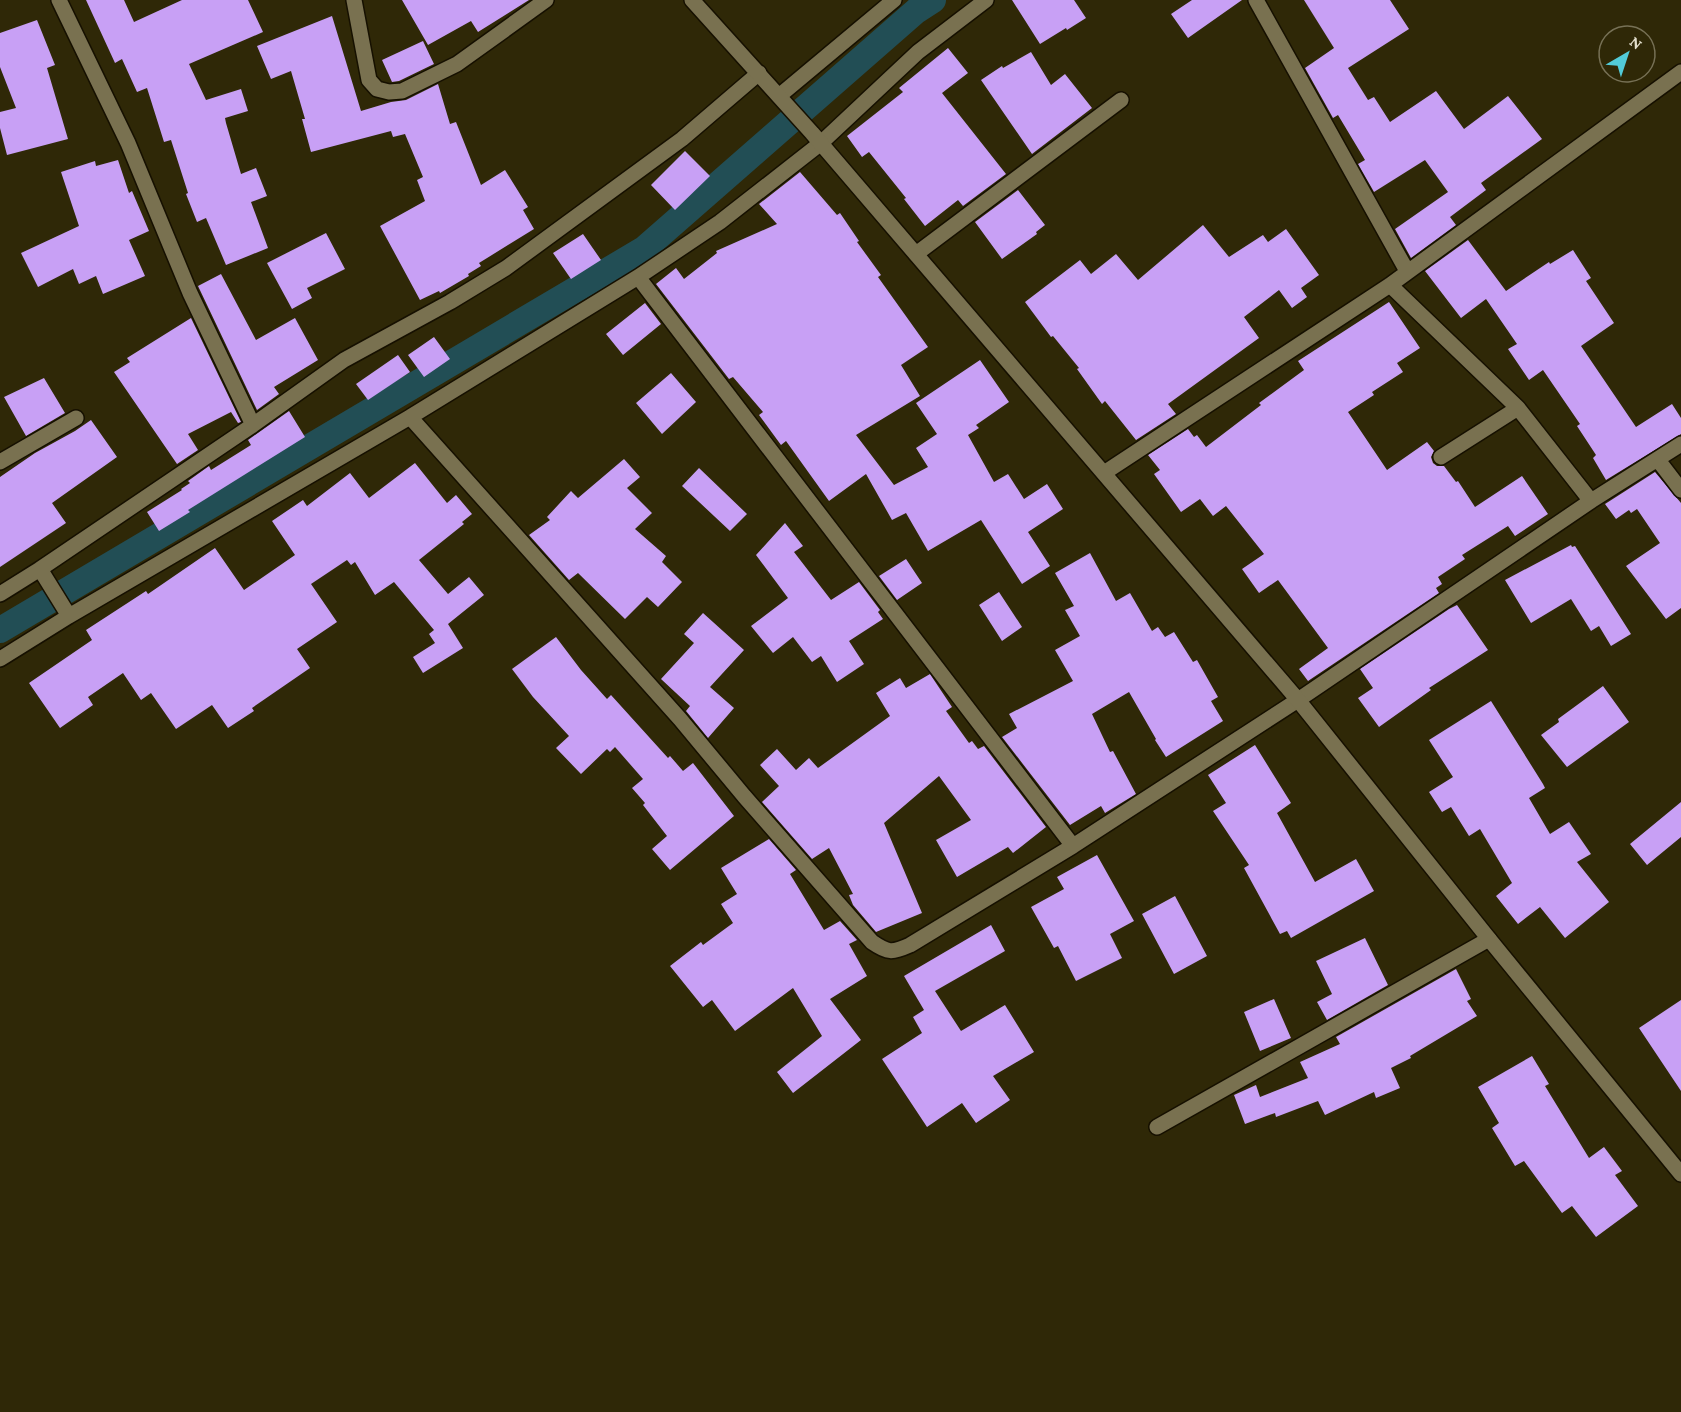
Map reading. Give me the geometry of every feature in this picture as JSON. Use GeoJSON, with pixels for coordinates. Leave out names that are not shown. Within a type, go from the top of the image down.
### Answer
{"type":"FeatureCollection","features":[{"type":"Feature","properties":{"kind":"street"},"geometry":{"type":"LineString","coordinates":[[59,0],[128,143],[190,293],[253,425]]}},
{"type":"Feature","properties":{"kind":"street"},"geometry":{"type":"LineString","coordinates":[[354,0],[369,80],[377,89],[389,92],[402,91],[457,64],[546,0]]}},
{"type":"Feature","properties":{"kind":"street"},"geometry":{"type":"LineString","coordinates":[[692,0],[816,138],[1298,700],[1681,1174]]}},
{"type":"Feature","properties":{"kind":"street"},"geometry":{"type":"LineString","coordinates":[[781,98],[894,0]]}},
{"type":"Feature","properties":{"kind":"street"},"geometry":{"type":"LineString","coordinates":[[0,659],[65,610],[410,417],[638,277],[720,222],[918,52],[986,0]]}},
{"type":"Feature","properties":{"kind":"street"},"geometry":{"type":"LineString","coordinates":[[1256,0],[1407,271]]}},
{"type":"Feature","properties":{"kind":"street"},"geometry":{"type":"LineString","coordinates":[[1104,473],[1390,285],[1681,72]]}},
{"type":"Feature","properties":{"kind":"street"},"geometry":{"type":"LineString","coordinates":[[0,594],[253,425],[344,360],[450,302],[506,268],[682,139],[759,73]]}},
{"type":"Feature","properties":{"kind":"street"},"geometry":{"type":"LineString","coordinates":[[916,254],[1121,100]]}},
{"type":"Feature","properties":{"kind":"street"},"geometry":{"type":"LineString","coordinates":[[638,277],[1073,846]]}},
{"type":"Feature","properties":{"kind":"street"},"geometry":{"type":"LineString","coordinates":[[1390,285],[1518,408],[1591,501]]}},
{"type":"Feature","properties":{"kind":"street"},"geometry":{"type":"LineString","coordinates":[[1441,457],[1518,408]]}},
{"type":"Feature","properties":{"kind":"street"},"geometry":{"type":"LineString","coordinates":[[410,417],[680,718],[744,796],[872,942],[885,951],[897,951],[910,945],[1073,846],[1298,700],[1591,501],[1681,444]]}},
{"type":"Feature","properties":{"kind":"street"},"geometry":{"type":"LineString","coordinates":[[0,462],[76,418]]}},
{"type":"Feature","properties":{"kind":"street"},"geometry":{"type":"LineString","coordinates":[[1658,460],[1681,490]]}},
{"type":"Feature","properties":{"kind":"street"},"geometry":{"type":"LineString","coordinates":[[40,569],[65,610]]}},
{"type":"Feature","properties":{"kind":"street"},"geometry":{"type":"LineString","coordinates":[[1156,1127],[1489,939]]}},
{"type":"Feature","properties":{"kind":"building"},"geometry":{"type":"Polygon","coordinates":[[[86,0],[124,0],[134,22],[182,0],[248,0],[263,32],[189,64],[206,100],[241,89],[248,111],[225,118],[241,174],[256,168],[267,196],[251,202],[268,248],[226,265],[206,218],[197,222],[186,194],[188,193],[171,140],[164,142],[147,88],[137,92],[122,59],[115,63],[86,0]]]}},
{"type":"Feature","properties":{"kind":"building"},"geometry":{"type":"Polygon","coordinates":[[[402,0],[529,0],[478,32],[471,21],[428,45],[402,0]]]}},
{"type":"Feature","properties":{"kind":"building"},"geometry":{"type":"Polygon","coordinates":[[[1012,0],[1074,0],[1086,18],[1040,44],[1012,0]]]}},
{"type":"Feature","properties":{"kind":"building"},"geometry":{"type":"Polygon","coordinates":[[[1192,0],[1242,0],[1188,38],[1171,14],[1192,0]]]}},
{"type":"Feature","properties":{"kind":"building"},"geometry":{"type":"Polygon","coordinates":[[[1304,0],[1390,0],[1409,29],[1348,68],[1368,100],[1374,97],[1390,122],[1436,91],[1464,129],[1508,96],[1542,139],[1481,183],[1486,190],[1450,217],[1456,225],[1411,258],[1395,229],[1448,192],[1425,160],[1374,192],[1358,164],[1365,160],[1338,115],[1333,118],[1305,68],[1334,48],[1304,0]]]}},
{"type":"Feature","properties":{"kind":"building"},"geometry":{"type":"Polygon","coordinates":[[[332,16],[361,111],[406,100],[438,84],[450,124],[456,122],[481,185],[505,170],[528,207],[523,210],[534,229],[479,263],[481,266],[468,274],[469,276],[440,293],[439,291],[420,300],[380,226],[425,201],[417,180],[423,177],[405,134],[393,137],[391,131],[311,152],[302,119],[305,119],[291,71],[271,79],[257,46],[332,16]]]}},
{"type":"Feature","properties":{"kind":"building"},"geometry":{"type":"Polygon","coordinates":[[[37,20],[55,65],[47,68],[68,139],[7,155],[0,128],[0,112],[16,108],[0,67],[0,33],[37,20]]]}},
{"type":"Feature","properties":{"kind":"building"},"geometry":{"type":"Polygon","coordinates":[[[423,41],[434,64],[399,81],[392,82],[382,60],[423,41]]]}},
{"type":"Feature","properties":{"kind":"building"},"geometry":{"type":"Polygon","coordinates":[[[948,48],[968,73],[942,93],[1006,174],[963,206],[958,200],[925,226],[869,152],[862,157],[847,136],[903,92],[899,88],[948,48]]]}},
{"type":"Feature","properties":{"kind":"building"},"geometry":{"type":"Polygon","coordinates":[[[1031,52],[1051,85],[1065,74],[1092,108],[1032,154],[981,80],[1002,66],[1003,68],[1031,52]]]}},
{"type":"Feature","properties":{"kind":"building"},"geometry":{"type":"Polygon","coordinates":[[[685,151],[710,176],[675,210],[651,185],[685,151]]]}},
{"type":"Feature","properties":{"kind":"building"},"geometry":{"type":"Polygon","coordinates":[[[118,160],[129,193],[132,191],[149,231],[129,240],[145,276],[103,294],[96,276],[79,284],[73,269],[38,287],[21,253],[79,226],[61,172],[95,161],[96,166],[118,160]]]}},
{"type":"Feature","properties":{"kind":"building"},"geometry":{"type":"Polygon","coordinates":[[[800,172],[837,215],[840,213],[859,241],[857,242],[881,275],[878,277],[928,347],[901,365],[920,396],[856,435],[894,485],[928,467],[916,448],[937,434],[916,403],[980,360],[1009,402],[976,425],[979,428],[968,435],[994,482],[1008,474],[1024,499],[1047,484],[1063,509],[1028,532],[1050,566],[1022,584],[981,520],[928,551],[906,513],[892,520],[866,474],[829,501],[786,441],[781,445],[759,415],[763,412],[733,377],[729,379],[656,284],[676,268],[684,279],[717,253],[716,251],[777,224],[759,204],[800,172]]]}},
{"type":"Feature","properties":{"kind":"building"},"geometry":{"type":"Polygon","coordinates":[[[1018,190],[1045,225],[1036,232],[1037,234],[1002,259],[975,222],[1018,190]]]}},
{"type":"Feature","properties":{"kind":"building"},"geometry":{"type":"Polygon","coordinates":[[[1203,225],[1229,257],[1263,235],[1268,242],[1286,229],[1319,275],[1301,288],[1307,297],[1292,308],[1279,290],[1244,317],[1259,338],[1168,404],[1176,414],[1136,440],[1105,401],[1102,404],[1077,369],[1079,368],[1053,336],[1051,337],[1025,302],[1080,260],[1091,274],[1116,254],[1138,280],[1203,225]]]}},
{"type":"Feature","properties":{"kind":"building"},"geometry":{"type":"Polygon","coordinates":[[[326,233],[345,269],[307,288],[312,298],[292,309],[267,263],[326,233]]]}},
{"type":"Feature","properties":{"kind":"building"},"geometry":{"type":"Polygon","coordinates":[[[583,234],[601,260],[571,279],[553,253],[583,234]]]}},
{"type":"Feature","properties":{"kind":"building"},"geometry":{"type":"Polygon","coordinates":[[[1468,240],[1506,291],[1549,262],[1550,264],[1573,250],[1591,278],[1586,281],[1614,323],[1581,346],[1636,427],[1672,404],[1681,418],[1681,434],[1606,480],[1593,458],[1596,455],[1577,426],[1580,424],[1543,370],[1529,380],[1508,349],[1517,344],[1486,299],[1461,318],[1425,271],[1468,240]]]}},
{"type":"Feature","properties":{"kind":"building"},"geometry":{"type":"Polygon","coordinates":[[[221,274],[256,340],[295,318],[318,360],[274,387],[279,394],[257,410],[198,286],[221,274]]]}},
{"type":"Feature","properties":{"kind":"building"},"geometry":{"type":"Polygon","coordinates":[[[1389,302],[1420,348],[1397,363],[1403,372],[1372,392],[1374,395],[1348,412],[1387,470],[1427,442],[1434,451],[1431,457],[1433,463],[1437,466],[1444,466],[1456,482],[1458,481],[1475,507],[1522,476],[1548,514],[1515,536],[1508,526],[1462,555],[1465,559],[1438,577],[1442,584],[1436,588],[1439,593],[1308,681],[1299,669],[1328,648],[1278,580],[1259,593],[1242,569],[1264,554],[1226,506],[1213,516],[1200,499],[1181,512],[1154,474],[1160,470],[1148,455],[1188,429],[1194,437],[1197,435],[1206,447],[1261,405],[1259,403],[1304,370],[1298,361],[1389,302]]]}},
{"type":"Feature","properties":{"kind":"building"},"geometry":{"type":"Polygon","coordinates":[[[645,303],[661,324],[623,355],[606,334],[645,303]]]}},
{"type":"Feature","properties":{"kind":"building"},"geometry":{"type":"Polygon","coordinates":[[[191,318],[241,422],[238,423],[231,412],[188,434],[198,450],[177,464],[114,372],[130,362],[127,358],[191,318]]]}},
{"type":"Feature","properties":{"kind":"building"},"geometry":{"type":"Polygon","coordinates":[[[434,337],[450,359],[424,377],[408,355],[434,337]]]}},
{"type":"Feature","properties":{"kind":"building"},"geometry":{"type":"Polygon","coordinates":[[[398,355],[410,372],[368,400],[356,384],[398,355]]]}},
{"type":"Feature","properties":{"kind":"building"},"geometry":{"type":"Polygon","coordinates":[[[671,373],[696,402],[662,434],[636,403],[671,373]]]}},
{"type":"Feature","properties":{"kind":"building"},"geometry":{"type":"Polygon","coordinates":[[[44,378],[65,413],[26,436],[4,397],[44,378]]]}},
{"type":"Feature","properties":{"kind":"building"},"geometry":{"type":"Polygon","coordinates":[[[289,411],[305,437],[188,510],[190,512],[159,531],[147,512],[182,490],[190,483],[188,481],[209,466],[211,470],[251,445],[248,440],[289,411]]]}},
{"type":"Feature","properties":{"kind":"building"},"geometry":{"type":"Polygon","coordinates":[[[91,420],[117,457],[52,503],[66,523],[0,567],[0,477],[91,420]]]}},
{"type":"Feature","properties":{"kind":"building"},"geometry":{"type":"Polygon","coordinates":[[[624,459],[640,477],[627,488],[652,513],[635,529],[666,556],[662,562],[682,582],[658,607],[647,597],[625,619],[578,573],[569,580],[529,535],[550,520],[547,517],[571,491],[578,498],[624,459]]]}},
{"type":"Feature","properties":{"kind":"building"},"geometry":{"type":"Polygon","coordinates":[[[415,463],[447,503],[456,495],[472,514],[462,522],[464,524],[419,560],[448,594],[469,577],[484,595],[448,624],[463,648],[423,673],[413,657],[435,643],[429,634],[434,630],[394,582],[375,595],[355,562],[351,565],[347,560],[311,584],[337,622],[297,649],[310,668],[252,708],[254,711],[228,728],[212,705],[176,729],[151,693],[141,700],[123,673],[88,697],[93,705],[60,728],[29,683],[92,640],[86,630],[146,591],[148,594],[215,548],[244,590],[295,555],[272,521],[303,500],[307,506],[350,473],[369,498],[415,463]]]}},
{"type":"Feature","properties":{"kind":"building"},"geometry":{"type":"Polygon","coordinates":[[[699,468],[747,514],[730,531],[682,486],[699,468]]]}},
{"type":"Feature","properties":{"kind":"building"},"geometry":{"type":"Polygon","coordinates":[[[1655,472],[1681,503],[1681,608],[1666,619],[1626,566],[1660,543],[1637,509],[1631,513],[1629,510],[1616,519],[1605,504],[1655,472]]]}},
{"type":"Feature","properties":{"kind":"building"},"geometry":{"type":"Polygon","coordinates":[[[785,523],[803,546],[794,552],[831,600],[859,582],[880,610],[878,612],[883,619],[849,641],[864,664],[837,682],[821,656],[812,662],[793,637],[773,653],[751,626],[788,598],[756,555],[785,523]]]}},
{"type":"Feature","properties":{"kind":"building"},"geometry":{"type":"Polygon","coordinates":[[[1571,545],[1575,546],[1631,634],[1611,646],[1599,626],[1591,631],[1571,599],[1531,623],[1505,580],[1571,545]]]}},
{"type":"Feature","properties":{"kind":"building"},"geometry":{"type":"Polygon","coordinates":[[[1090,553],[1116,601],[1130,593],[1152,631],[1158,627],[1165,637],[1174,632],[1193,662],[1197,660],[1218,697],[1211,701],[1223,721],[1166,757],[1129,692],[1092,714],[1110,752],[1113,751],[1136,794],[1105,813],[1101,806],[1070,825],[1002,737],[1017,728],[1009,714],[1073,681],[1055,650],[1080,636],[1065,610],[1074,606],[1055,573],[1090,553]]]}},
{"type":"Feature","properties":{"kind":"building"},"geometry":{"type":"Polygon","coordinates":[[[906,559],[922,583],[897,600],[879,576],[906,559]]]}},
{"type":"Feature","properties":{"kind":"building"},"geometry":{"type":"Polygon","coordinates":[[[999,592],[1022,627],[1002,641],[979,605],[999,592]]]}},
{"type":"Feature","properties":{"kind":"building"},"geometry":{"type":"Polygon","coordinates":[[[1457,605],[1488,650],[1429,688],[1431,690],[1379,727],[1358,698],[1373,688],[1360,669],[1457,605]]]}},
{"type":"Feature","properties":{"kind":"building"},"geometry":{"type":"Polygon","coordinates":[[[703,613],[744,650],[710,687],[734,708],[708,738],[686,711],[690,706],[661,679],[694,643],[684,634],[703,613]]]}},
{"type":"Feature","properties":{"kind":"building"},"geometry":{"type":"Polygon","coordinates":[[[556,637],[607,699],[611,695],[668,758],[670,756],[683,771],[693,763],[734,816],[670,870],[652,849],[667,836],[632,788],[643,779],[615,747],[610,752],[607,749],[581,774],[556,748],[569,736],[533,697],[512,669],[556,637]]]}},
{"type":"Feature","properties":{"kind":"building"},"geometry":{"type":"Polygon","coordinates":[[[930,674],[952,707],[946,711],[969,743],[972,741],[978,749],[984,746],[1046,827],[1013,853],[1008,847],[957,877],[936,840],[971,820],[939,776],[884,823],[922,913],[876,932],[853,905],[849,895],[853,894],[829,848],[812,859],[762,802],[779,786],[760,765],[777,749],[796,770],[809,758],[818,768],[890,716],[876,693],[900,678],[906,688],[930,674]]]}},
{"type":"Feature","properties":{"kind":"building"},"geometry":{"type":"Polygon","coordinates":[[[1603,686],[1629,722],[1567,767],[1541,735],[1559,722],[1558,719],[1603,686]]]}},
{"type":"Feature","properties":{"kind":"building"},"geometry":{"type":"Polygon","coordinates":[[[1491,701],[1545,788],[1529,798],[1550,834],[1569,822],[1591,854],[1577,862],[1609,902],[1565,938],[1540,907],[1518,924],[1496,896],[1512,883],[1480,829],[1469,836],[1451,807],[1442,812],[1429,792],[1453,777],[1429,740],[1491,701]]]}},
{"type":"Feature","properties":{"kind":"building"},"geometry":{"type":"Polygon","coordinates":[[[1255,745],[1291,803],[1277,813],[1315,882],[1356,859],[1374,891],[1291,938],[1287,931],[1280,934],[1244,868],[1249,865],[1213,811],[1226,803],[1208,775],[1255,745]]]}},
{"type":"Feature","properties":{"kind":"building"},"geometry":{"type":"Polygon","coordinates":[[[1681,802],[1681,837],[1647,865],[1630,844],[1681,802]]]}},
{"type":"Feature","properties":{"kind":"building"},"geometry":{"type":"Polygon","coordinates":[[[769,839],[796,870],[790,874],[824,930],[840,921],[857,940],[849,944],[867,976],[830,999],[861,1040],[793,1093],[777,1072],[822,1036],[793,988],[735,1031],[712,1000],[703,1007],[670,966],[701,942],[703,945],[733,923],[721,904],[737,894],[721,868],[769,839]]]}},
{"type":"Feature","properties":{"kind":"building"},"geometry":{"type":"Polygon","coordinates":[[[1097,855],[1134,921],[1110,934],[1122,958],[1076,981],[1058,946],[1054,948],[1031,907],[1064,889],[1057,877],[1097,855]]]}},
{"type":"Feature","properties":{"kind":"building"},"geometry":{"type":"Polygon","coordinates":[[[1175,896],[1207,956],[1174,974],[1142,914],[1175,896]]]}},
{"type":"Feature","properties":{"kind":"building"},"geometry":{"type":"Polygon","coordinates":[[[991,925],[1005,951],[935,991],[961,1031],[1005,1005],[1034,1052],[993,1076],[1010,1100],[976,1123],[962,1103],[927,1127],[882,1059],[922,1033],[913,1017],[924,1010],[904,976],[991,925]]]}},
{"type":"Feature","properties":{"kind":"building"},"geometry":{"type":"Polygon","coordinates":[[[1365,938],[1388,985],[1327,1020],[1317,1002],[1332,994],[1316,961],[1365,938]]]}},
{"type":"Feature","properties":{"kind":"building"},"geometry":{"type":"Polygon","coordinates":[[[1456,969],[1471,999],[1467,1001],[1477,1016],[1391,1068],[1400,1088],[1376,1098],[1374,1092],[1325,1115],[1318,1101],[1276,1117],[1275,1113],[1245,1124],[1234,1095],[1256,1085],[1260,1097],[1308,1078],[1300,1062],[1340,1044],[1336,1037],[1456,969]]]}},
{"type":"Feature","properties":{"kind":"building"},"geometry":{"type":"Polygon","coordinates":[[[1274,999],[1291,1038],[1260,1051],[1244,1012],[1274,999]]]}},
{"type":"Feature","properties":{"kind":"building"},"geometry":{"type":"Polygon","coordinates":[[[1681,1000],[1681,1091],[1639,1028],[1681,1000]]]}},
{"type":"Feature","properties":{"kind":"building"},"geometry":{"type":"Polygon","coordinates":[[[1532,1056],[1549,1084],[1545,1086],[1589,1158],[1604,1147],[1622,1171],[1615,1175],[1638,1206],[1596,1237],[1572,1206],[1562,1213],[1524,1161],[1515,1166],[1492,1128],[1499,1123],[1478,1087],[1532,1056]]]}},
{"type":"Feature","properties":{"kind":"waterway"},"geometry":{"type":"LineString","coordinates":[[0,630],[644,249],[916,11],[933,0]]}}]}
